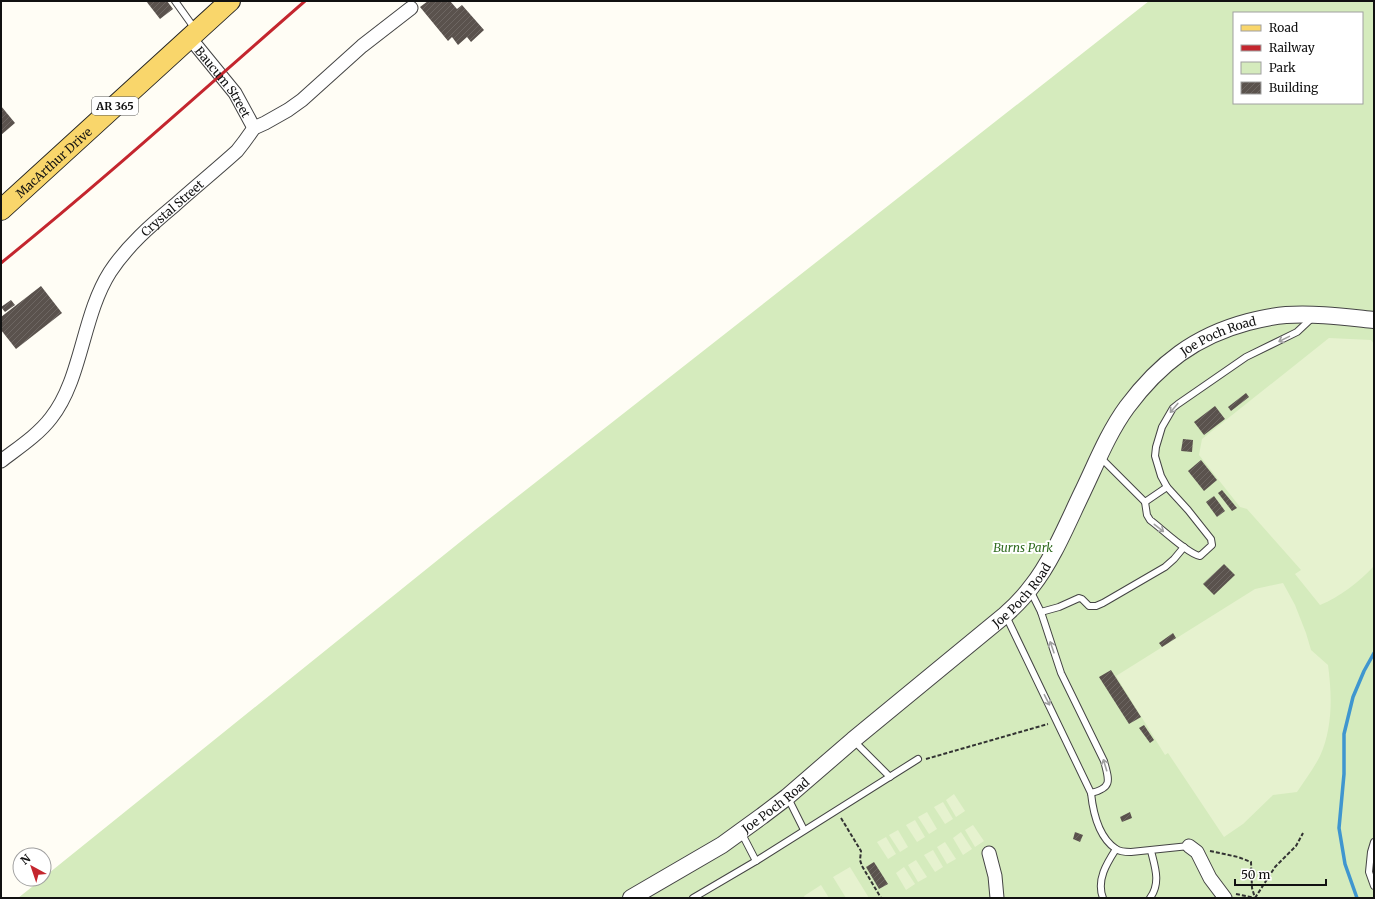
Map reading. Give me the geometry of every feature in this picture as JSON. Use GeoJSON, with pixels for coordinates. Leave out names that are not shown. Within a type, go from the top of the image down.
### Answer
{"type":"FeatureCollection","features":[{"type":"Feature","properties":{"kind":"main road","name":"MacArthur Drive"},"geometry":{"type":"LineString","coordinates":[[1,210],[230,1]]}},
{"type":"Feature","properties":{"kind":"street","name":"Crystal Street"},"geometry":{"type":"LineString","coordinates":[[1,462],[40,430],[52,418],[60,405],[73,376],[95,303],[110,272],[131,244],[236,151],[254,128],[288,110],[302,100],[362,46],[411,8]]}},
{"type":"Feature","properties":{"kind":"street","name":"Baucum Street"},"geometry":{"type":"LineString","coordinates":[[193,35],[235,93],[254,128]]}},
{"type":"Feature","properties":{"kind":"street","name":"Joe Poch Road"},"geometry":{"type":"LineString","coordinates":[[631,898],[741,832],[787,797],[853,740],[1005,615],[1030,589],[1043,571],[1108,439],[1126,408],[1162,366],[1178,353],[1195,342],[1216,332],[1263,318],[1287,315],[1314,315],[1374,320]]}},
{"type":"Feature","properties":{"kind":"street"},"geometry":{"type":"LineString","coordinates":[[1189,846],[1197,852],[1210,878],[1225,898]]}},
{"type":"Feature","properties":{"kind":"street"},"geometry":{"type":"LineString","coordinates":[[988,853],[995,876],[996,898]]}},
{"type":"Feature","properties":{"kind":"lane"},"geometry":{"type":"LineString","coordinates":[[175,1],[193,35]]}},
{"type":"Feature","properties":{"kind":"lane"},"geometry":{"type":"LineString","coordinates":[[1100,456],[1145,502],[1147,515],[1150,520],[1184,547],[1200,556],[1213,542],[1167,486],[1161,476],[1155,456],[1162,427],[1173,408],[1246,357],[1298,332],[1314,315]]}},
{"type":"Feature","properties":{"kind":"lane"},"geometry":{"type":"LineString","coordinates":[[1145,502],[1167,486]]}},
{"type":"Feature","properties":{"kind":"lane"},"geometry":{"type":"LineString","coordinates":[[1041,612],[1059,607],[1079,598],[1089,606],[1096,606],[1103,603],[1165,567],[1184,547]]}},
{"type":"Feature","properties":{"kind":"lane"},"geometry":{"type":"LineString","coordinates":[[1030,589],[1041,612],[1061,673],[1104,761],[1108,783],[1101,791],[1091,793]]}},
{"type":"Feature","properties":{"kind":"lane"},"geometry":{"type":"LineString","coordinates":[[1005,615],[1091,793],[1093,811],[1106,839],[1116,849],[1123,852],[1151,851],[1189,846]]}},
{"type":"Feature","properties":{"kind":"lane"},"geometry":{"type":"LineString","coordinates":[[853,740],[890,776]]}},
{"type":"Feature","properties":{"kind":"lane"},"geometry":{"type":"LineString","coordinates":[[693,898],[756,861],[918,759]]}},
{"type":"Feature","properties":{"kind":"lane"},"geometry":{"type":"LineString","coordinates":[[787,797],[804,830]]}},
{"type":"Feature","properties":{"kind":"lane"},"geometry":{"type":"LineString","coordinates":[[741,832],[756,861]]}},
{"type":"Feature","properties":{"kind":"lane"},"geometry":{"type":"LineString","coordinates":[[1374,842],[1371,852],[1370,872],[1374,886]]}},
{"type":"Feature","properties":{"kind":"lane"},"geometry":{"type":"LineString","coordinates":[[1103,898],[1101,892],[1101,878],[1116,849]]}},
{"type":"Feature","properties":{"kind":"lane"},"geometry":{"type":"LineString","coordinates":[[1150,898],[1154,892],[1157,877],[1151,851]]}},
{"type":"Feature","properties":{"kind":"path"},"geometry":{"type":"LineString","coordinates":[[918,759],[929,759],[1057,722]]}},
{"type":"Feature","properties":{"kind":"path"},"geometry":{"type":"LineString","coordinates":[[836,810],[861,851],[860,860],[862,866],[881,898]]}},
{"type":"Feature","properties":{"kind":"path"},"geometry":{"type":"LineString","coordinates":[[1189,846],[1238,857],[1251,862],[1252,888],[1255,898],[1275,867],[1296,846],[1303,833]]}},
{"type":"Feature","properties":{"kind":"green space","name":"Burns Park"},"geometry":{"type":"Polygon","coordinates":[[[1149,1],[1374,1],[1374,898],[18,898],[32,887],[52,887],[52,871],[475,530],[1149,1]]]}},
{"type":"Feature","properties":{"kind":"green space"},"geometry":{"type":"Polygon","coordinates":[[[1329,338],[1371,340],[1374,344],[1374,566],[1349,588],[1335,598],[1320,605],[1295,574],[1301,570],[1247,509],[1240,507],[1199,455],[1202,439],[1329,338]]]}},
{"type":"Feature","properties":{"kind":"green space"},"geometry":{"type":"Polygon","coordinates":[[[1283,583],[1295,605],[1311,650],[1328,665],[1331,699],[1327,734],[1320,756],[1297,792],[1273,795],[1243,824],[1224,837],[1168,753],[1165,755],[1116,676],[1255,589],[1283,583]]]}},
{"type":"Feature","properties":{"kind":"green space"},"geometry":{"type":"Polygon","coordinates":[[[954,794],[965,811],[956,817],[946,800],[954,794]]]}},
{"type":"Feature","properties":{"kind":"green space"},"geometry":{"type":"Polygon","coordinates":[[[943,802],[953,819],[945,824],[934,807],[943,802]]]}},
{"type":"Feature","properties":{"kind":"green space"},"geometry":{"type":"Polygon","coordinates":[[[927,812],[937,829],[929,834],[918,817],[927,812]]]}},
{"type":"Feature","properties":{"kind":"green space"},"geometry":{"type":"Polygon","coordinates":[[[915,820],[925,837],[917,842],[906,825],[915,820]]]}},
{"type":"Feature","properties":{"kind":"green space"},"geometry":{"type":"Polygon","coordinates":[[[973,825],[984,841],[975,847],[965,830],[973,825]]]}},
{"type":"Feature","properties":{"kind":"green space"},"geometry":{"type":"Polygon","coordinates":[[[898,830],[908,847],[900,852],[889,835],[898,830]]]}},
{"type":"Feature","properties":{"kind":"green space"},"geometry":{"type":"Polygon","coordinates":[[[961,832],[972,849],[963,855],[953,838],[961,832]]]}},
{"type":"Feature","properties":{"kind":"green space"},"geometry":{"type":"Polygon","coordinates":[[[886,837],[896,854],[888,859],[877,842],[886,837]]]}},
{"type":"Feature","properties":{"kind":"green space"},"geometry":{"type":"Polygon","coordinates":[[[945,842],[956,859],[947,864],[937,847],[945,842]]]}},
{"type":"Feature","properties":{"kind":"green space"},"geometry":{"type":"Polygon","coordinates":[[[933,850],[943,867],[935,872],[924,855],[933,850]]]}},
{"type":"Feature","properties":{"kind":"green space"},"geometry":{"type":"Polygon","coordinates":[[[916,860],[927,877],[918,882],[908,865],[916,860]]]}},
{"type":"Feature","properties":{"kind":"green space"},"geometry":{"type":"Polygon","coordinates":[[[850,867],[869,898],[846,898],[833,877],[850,867]]]}},
{"type":"Feature","properties":{"kind":"green space"},"geometry":{"type":"Polygon","coordinates":[[[904,867],[915,884],[906,890],[896,873],[904,867]]]}},
{"type":"Feature","properties":{"kind":"green space"},"geometry":{"type":"Polygon","coordinates":[[[821,885],[829,898],[805,898],[804,896],[821,885]]]}},
{"type":"Feature","properties":{"kind":"building"},"geometry":{"type":"Polygon","coordinates":[[[146,1],[167,1],[173,9],[160,19],[146,1]]]}},
{"type":"Feature","properties":{"kind":"building"},"geometry":{"type":"Polygon","coordinates":[[[428,1],[450,1],[457,9],[462,5],[484,30],[471,42],[467,37],[458,45],[452,37],[448,41],[420,7],[428,1]]]}},
{"type":"Feature","properties":{"kind":"building"},"geometry":{"type":"Polygon","coordinates":[[[1,106],[15,123],[1,135],[1,106]]]}},
{"type":"Feature","properties":{"kind":"building"},"geometry":{"type":"Polygon","coordinates":[[[41,286],[62,313],[16,349],[1,330],[1,317],[41,286]]]}},
{"type":"Feature","properties":{"kind":"building"},"geometry":{"type":"Polygon","coordinates":[[[11,300],[15,305],[5,312],[1,307],[11,300]]]}},
{"type":"Feature","properties":{"kind":"building"},"geometry":{"type":"Polygon","coordinates":[[[1246,393],[1249,397],[1231,411],[1228,407],[1246,393]]]}},
{"type":"Feature","properties":{"kind":"building"},"geometry":{"type":"Polygon","coordinates":[[[1215,406],[1225,419],[1204,435],[1194,422],[1215,406]]]}},
{"type":"Feature","properties":{"kind":"building"},"geometry":{"type":"Polygon","coordinates":[[[1183,439],[1193,440],[1192,452],[1181,451],[1183,439]]]}},
{"type":"Feature","properties":{"kind":"building"},"geometry":{"type":"Polygon","coordinates":[[[1201,460],[1217,480],[1204,491],[1188,471],[1201,460]]]}},
{"type":"Feature","properties":{"kind":"building"},"geometry":{"type":"Polygon","coordinates":[[[1222,490],[1237,508],[1232,511],[1218,493],[1222,490]]]}},
{"type":"Feature","properties":{"kind":"building"},"geometry":{"type":"Polygon","coordinates":[[[1214,496],[1225,511],[1217,517],[1206,502],[1214,496]]]}},
{"type":"Feature","properties":{"kind":"building"},"geometry":{"type":"Polygon","coordinates":[[[1224,564],[1235,575],[1214,595],[1203,584],[1224,564]]]}},
{"type":"Feature","properties":{"kind":"building"},"geometry":{"type":"Polygon","coordinates":[[[1173,633],[1176,638],[1162,647],[1159,643],[1173,633]]]}},
{"type":"Feature","properties":{"kind":"building"},"geometry":{"type":"Polygon","coordinates":[[[1111,670],[1141,717],[1129,724],[1099,677],[1111,670]]]}},
{"type":"Feature","properties":{"kind":"building"},"geometry":{"type":"Polygon","coordinates":[[[1144,725],[1154,740],[1150,743],[1139,728],[1144,725]]]}},
{"type":"Feature","properties":{"kind":"building"},"geometry":{"type":"Polygon","coordinates":[[[1130,812],[1132,818],[1122,822],[1120,817],[1130,812]]]}},
{"type":"Feature","properties":{"kind":"building"},"geometry":{"type":"Polygon","coordinates":[[[1075,832],[1083,835],[1080,842],[1073,839],[1075,832]]]}},
{"type":"Feature","properties":{"kind":"building"},"geometry":{"type":"Polygon","coordinates":[[[874,862],[888,884],[879,889],[866,867],[874,862]]]}},
{"type":"Feature","properties":{"kind":"waterway"},"geometry":{"type":"LineString","coordinates":[[1357,898],[1345,864],[1339,828],[1344,774],[1344,734],[1353,697],[1364,671],[1374,653]]}},
{"type":"Feature","properties":{"kind":"railway"},"geometry":{"type":"LineString","coordinates":[[1,263],[116,166],[305,1]]}}]}
